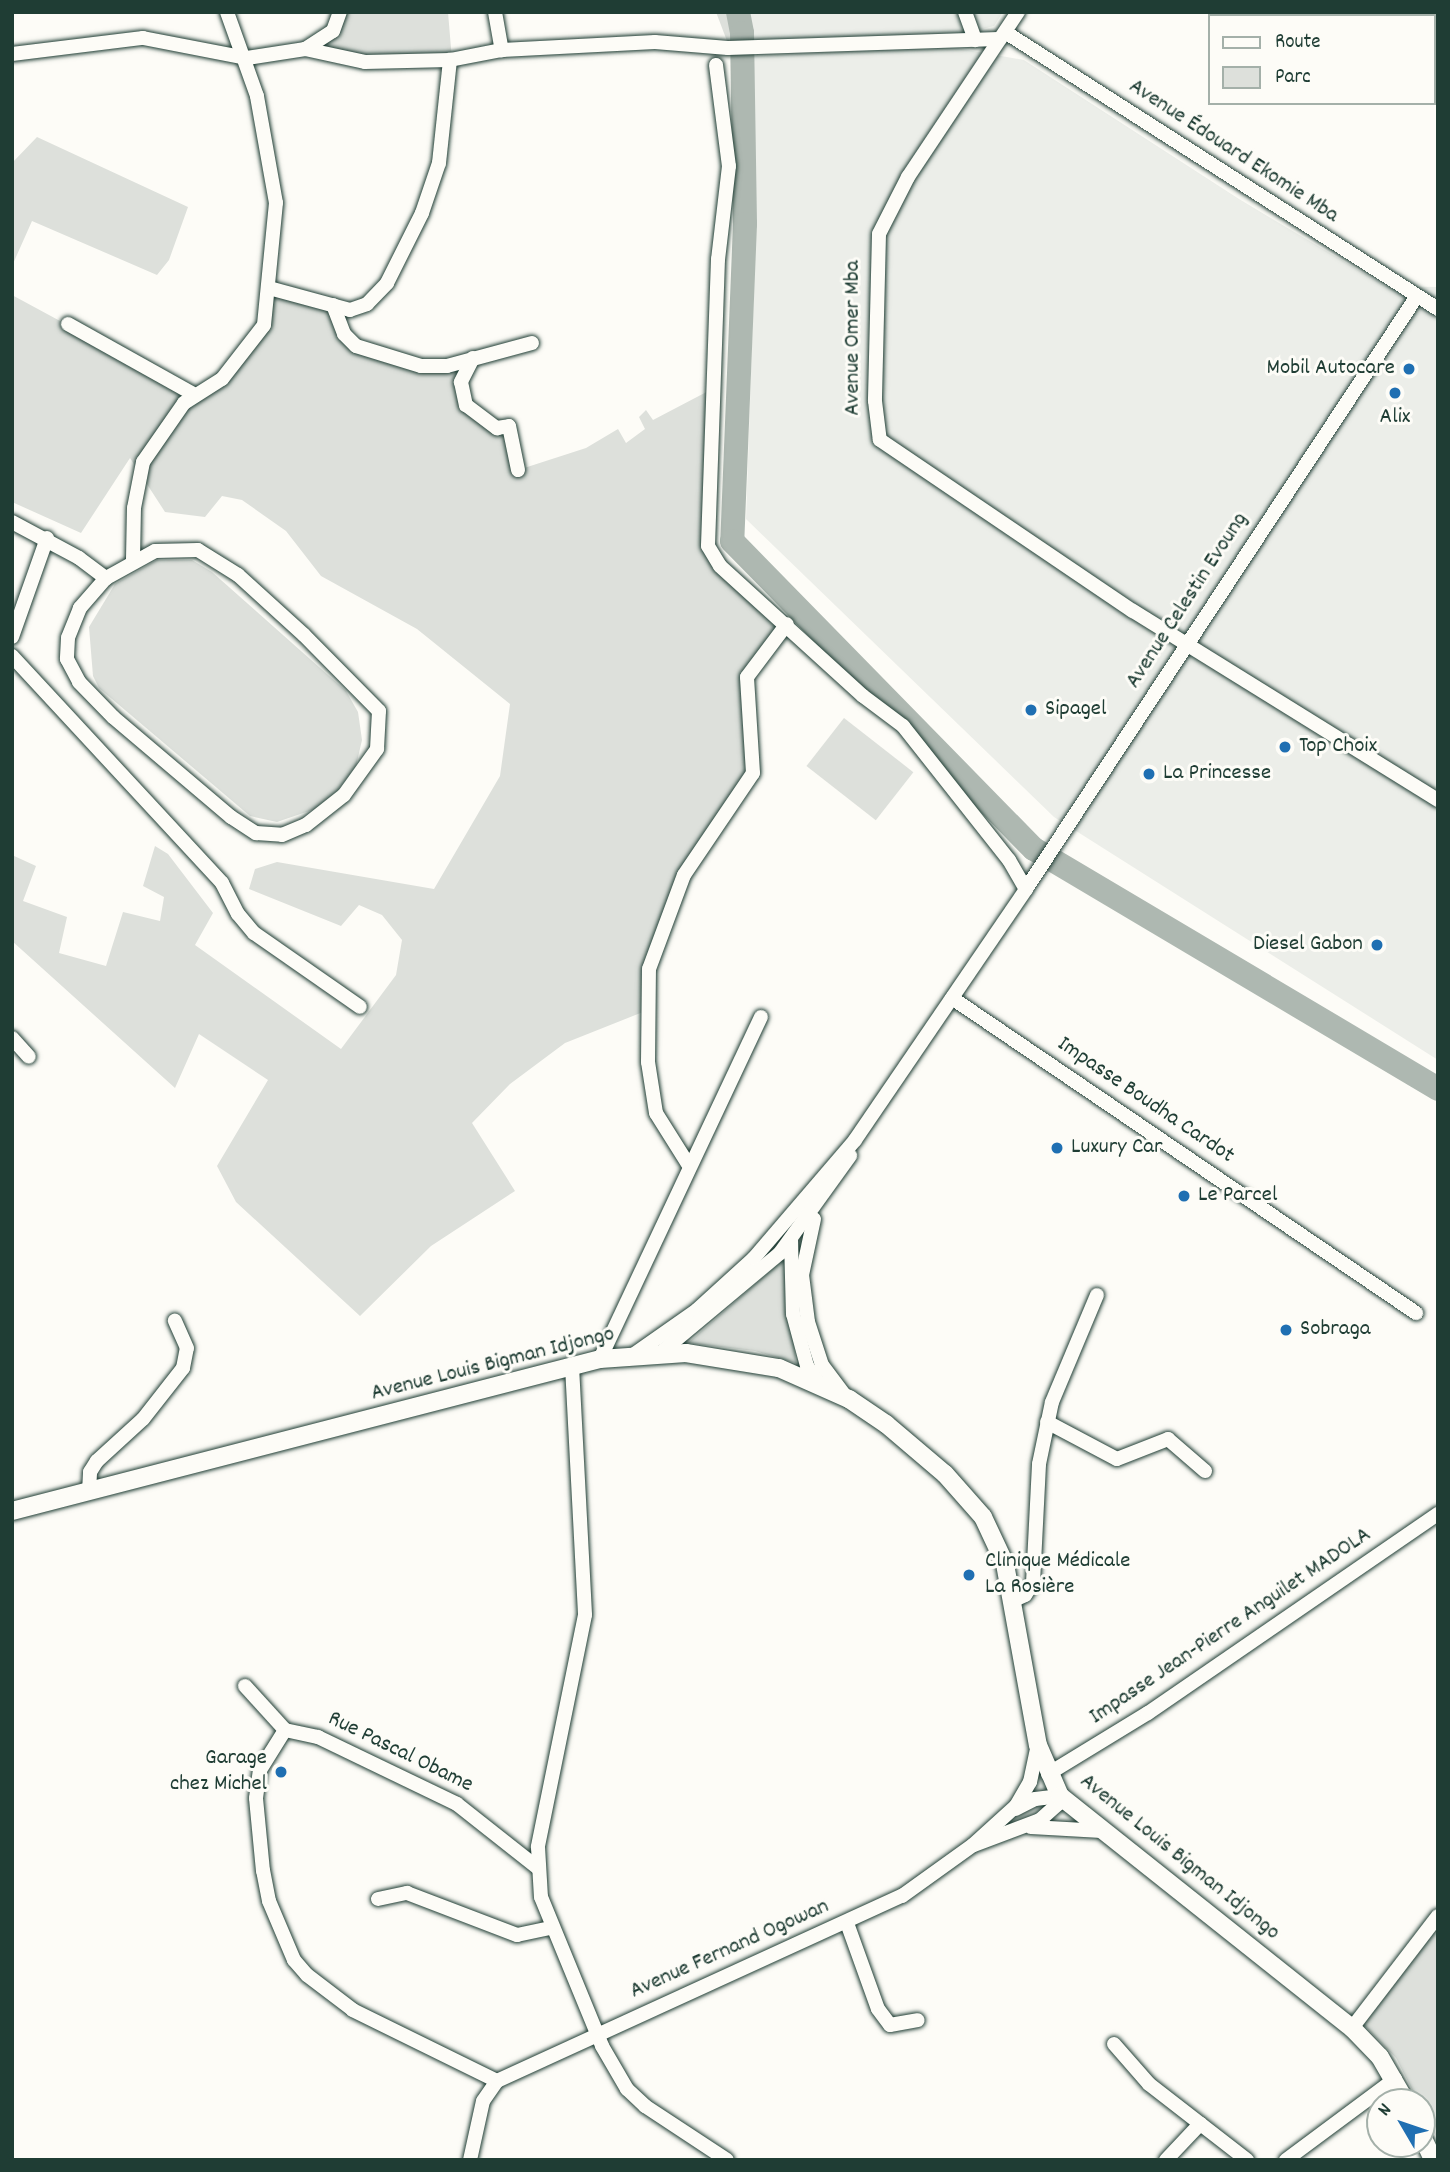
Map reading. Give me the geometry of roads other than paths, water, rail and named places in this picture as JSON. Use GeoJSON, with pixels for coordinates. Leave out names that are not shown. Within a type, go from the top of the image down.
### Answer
{"type":"FeatureCollection","features":[{"type":"Feature","properties":{"kind":"main road","name":"Avenue Louis Bigman Idjongo"},"geometry":{"type":"LineString","coordinates":[[12,1511],[600,1359],[686,1353],[754,1361],[821,1386],[849,1399],[886,1424],[967,1495],[996,1539],[1014,1600],[1038,1745],[1048,1774],[1060,1796],[1352,2028],[1395,2079],[1399,2088]]}},
{"type":"Feature","properties":{"kind":"street"},"geometry":{"type":"LineString","coordinates":[[133,559],[134,508],[143,462],[195,394],[222,379],[264,325],[275,203],[247,58],[228,12]]}},
{"type":"Feature","properties":{"kind":"street"},"geometry":{"type":"LineString","coordinates":[[305,49],[333,31],[340,12]]}},
{"type":"Feature","properties":{"kind":"street"},"geometry":{"type":"LineString","coordinates":[[495,12],[502,50]]}},
{"type":"Feature","properties":{"kind":"street"},"geometry":{"type":"LineString","coordinates":[[965,12],[975,40]]}},
{"type":"Feature","properties":{"kind":"street"},"geometry":{"type":"LineString","coordinates":[[12,54],[143,38],[247,58],[305,49],[365,62],[450,60],[502,50],[655,42],[753,48],[975,40],[1003,35],[1018,12]]}},
{"type":"Feature","properties":{"kind":"street","name":"Avenue Édouard Ekomie Mba"},"geometry":{"type":"LineString","coordinates":[[1003,35],[1438,309]]}},
{"type":"Feature","properties":{"kind":"street","name":"Avenue Omer Mba"},"geometry":{"type":"LineString","coordinates":[[1003,35],[908,177],[879,234],[875,401],[880,440],[1186,644]]}},
{"type":"Feature","properties":{"kind":"street"},"geometry":{"type":"LineString","coordinates":[[269,288],[350,310],[367,304],[401,261],[439,163],[450,60]]}},
{"type":"Feature","properties":{"kind":"street"},"geometry":{"type":"LineString","coordinates":[[716,65],[729,166],[718,259],[708,546],[720,566],[787,624],[863,696],[903,726],[1009,860],[1026,889]]}},
{"type":"Feature","properties":{"kind":"street","name":"Avenue Celestin Evoung"},"geometry":{"type":"LineString","coordinates":[[855,1140],[1068,826],[1417,296]]}},
{"type":"Feature","properties":{"kind":"street"},"geometry":{"type":"LineString","coordinates":[[333,305],[344,334],[356,346],[382,357],[447,366],[532,343]]}},
{"type":"Feature","properties":{"kind":"street"},"geometry":{"type":"LineString","coordinates":[[68,324],[195,394]]}},
{"type":"Feature","properties":{"kind":"street"},"geometry":{"type":"LineString","coordinates":[[473,358],[461,382],[466,405],[497,428],[509,426],[518,470]]}},
{"type":"Feature","properties":{"kind":"street"},"geometry":{"type":"LineString","coordinates":[[12,522],[47,538],[106,578]]}},
{"type":"Feature","properties":{"kind":"street"},"geometry":{"type":"LineString","coordinates":[[12,637],[47,538]]}},
{"type":"Feature","properties":{"kind":"street"},"geometry":{"type":"LineString","coordinates":[[182,547],[217,560],[349,676],[379,711],[377,749],[344,795],[306,825],[276,836],[248,830],[113,718],[79,682],[67,659],[68,638],[80,608],[106,578],[133,559],[182,547]]}},
{"type":"Feature","properties":{"kind":"street"},"geometry":{"type":"LineString","coordinates":[[688,1164],[656,1113],[648,1062],[649,969],[684,875],[752,773],[747,677],[787,624]]}},
{"type":"Feature","properties":{"kind":"street"},"geometry":{"type":"LineString","coordinates":[[1186,644],[1438,800]]}},
{"type":"Feature","properties":{"kind":"street"},"geometry":{"type":"LineString","coordinates":[[12,656],[222,883],[237,914],[254,933],[360,1007]]}},
{"type":"Feature","properties":{"kind":"street","name":"Impasse Boudha Cardot"},"geometry":{"type":"LineString","coordinates":[[952,998],[1416,1313]]}},
{"type":"Feature","properties":{"kind":"street"},"geometry":{"type":"LineString","coordinates":[[600,1359],[688,1164],[761,1017]]}},
{"type":"Feature","properties":{"kind":"street"},"geometry":{"type":"LineString","coordinates":[[12,1038],[29,1057]]}},
{"type":"Feature","properties":{"kind":"street"},"geometry":{"type":"LineString","coordinates":[[658,1355],[754,1277],[791,1240],[827,1190],[855,1140]]}},
{"type":"Feature","properties":{"kind":"street"},"geometry":{"type":"LineString","coordinates":[[634,1355],[726,1285],[799,1208],[855,1140]]}},
{"type":"Feature","properties":{"kind":"street"},"geometry":{"type":"LineString","coordinates":[[827,1190],[804,1254],[805,1302],[815,1351],[849,1399]]}},
{"type":"Feature","properties":{"kind":"street"},"geometry":{"type":"LineString","coordinates":[[799,1208],[791,1240],[793,1314],[807,1366],[821,1386]]}},
{"type":"Feature","properties":{"kind":"street"},"geometry":{"type":"LineString","coordinates":[[1014,1600],[1025,1595],[1033,1583],[1039,1464],[1047,1422],[1069,1353],[1097,1295]]}},
{"type":"Feature","properties":{"kind":"street"},"geometry":{"type":"LineString","coordinates":[[89,1492],[90,1472],[97,1461],[143,1419],[183,1368],[187,1349],[175,1321]]}},
{"type":"Feature","properties":{"kind":"street"},"geometry":{"type":"LineString","coordinates":[[572,1366],[584,1615],[542,1824],[538,1868],[551,1928],[597,2033],[627,2089],[645,2106],[727,2160]]}},
{"type":"Feature","properties":{"kind":"street"},"geometry":{"type":"LineString","coordinates":[[1047,1422],[1117,1459],[1168,1439],[1205,1471]]}},
{"type":"Feature","properties":{"kind":"street","name":"Impasse Jean-Pierre Anguilet MADOLA"},"geometry":{"type":"LineString","coordinates":[[1048,1774],[1149,1713],[1438,1514]]}},
{"type":"Feature","properties":{"kind":"street"},"geometry":{"type":"LineString","coordinates":[[245,1686],[285,1730],[260,1770],[256,1815],[269,1901],[294,1959],[307,1975],[353,2010],[497,2081],[483,2101],[470,2160]]}},
{"type":"Feature","properties":{"kind":"street","name":"Rue Pascal Obame"},"geometry":{"type":"LineString","coordinates":[[285,1730],[318,1737],[438,1794],[478,1818],[538,1868]]}},
{"type":"Feature","properties":{"kind":"street"},"geometry":{"type":"LineString","coordinates":[[973,1845],[1007,1814],[1030,1782],[1038,1745]]}},
{"type":"Feature","properties":{"kind":"street"},"geometry":{"type":"LineString","coordinates":[[973,1845],[1040,1820],[1058,1804],[1060,1796],[1035,1799],[1007,1814]]}},
{"type":"Feature","properties":{"kind":"street"},"geometry":{"type":"LineString","coordinates":[[1013,1830],[1039,1825],[1102,1831]]}},
{"type":"Feature","properties":{"kind":"street","name":"Avenue Fernand Ogowan"},"geometry":{"type":"LineString","coordinates":[[497,2081],[597,2033],[902,1896],[973,1845]]}},
{"type":"Feature","properties":{"kind":"street"},"geometry":{"type":"LineString","coordinates":[[378,1899],[407,1892],[517,1935],[551,1928]]}},
{"type":"Feature","properties":{"kind":"street"},"geometry":{"type":"LineString","coordinates":[[1352,2028],[1438,1916]]}},
{"type":"Feature","properties":{"kind":"street"},"geometry":{"type":"LineString","coordinates":[[847,1923],[878,2009],[890,2025],[918,2020]]}},
{"type":"Feature","properties":{"kind":"street"},"geometry":{"type":"LineString","coordinates":[[1114,2043],[1149,2084],[1247,2160]]}},
{"type":"Feature","properties":{"kind":"street"},"geometry":{"type":"LineString","coordinates":[[1286,2160],[1395,2079]]}},
{"type":"Feature","properties":{"kind":"street"},"geometry":{"type":"LineString","coordinates":[[1166,2160],[1200,2124]]}},
{"type":"Feature","properties":{"kind":"waterway"},"geometry":{"type":"LineString","coordinates":[[738,12],[742,33],[745,224],[732,541],[1034,849],[1438,1089]]}},
{"type":"Feature","properties":{"kind":"place","name":"Mobil Autocare"},"geometry":{"type":"Point","coordinates":[1409,369]}},
{"type":"Feature","properties":{"kind":"place","name":"Alix"},"geometry":{"type":"Point","coordinates":[1395,393]}},
{"type":"Feature","properties":{"kind":"place","name":"Sipagel"},"geometry":{"type":"Point","coordinates":[1031,710]}},
{"type":"Feature","properties":{"kind":"place","name":"Top Choix"},"geometry":{"type":"Point","coordinates":[1285,747]}},
{"type":"Feature","properties":{"kind":"place","name":"La Princesse"},"geometry":{"type":"Point","coordinates":[1149,774]}},
{"type":"Feature","properties":{"kind":"place","name":"Diesel Gabon"},"geometry":{"type":"Point","coordinates":[1377,945]}},
{"type":"Feature","properties":{"kind":"place","name":"Luxury Car"},"geometry":{"type":"Point","coordinates":[1057,1148]}},
{"type":"Feature","properties":{"kind":"place","name":"Le Parcel"},"geometry":{"type":"Point","coordinates":[1184,1196]}},
{"type":"Feature","properties":{"kind":"place","name":"Sobraga"},"geometry":{"type":"Point","coordinates":[1286,1330]}},
{"type":"Feature","properties":{"kind":"place","name":"Clinique Médicale La Rosière"},"geometry":{"type":"Point","coordinates":[969,1575]}},
{"type":"Feature","properties":{"kind":"place","name":"Garage chez Michel"},"geometry":{"type":"Point","coordinates":[281,1772]}}]}
